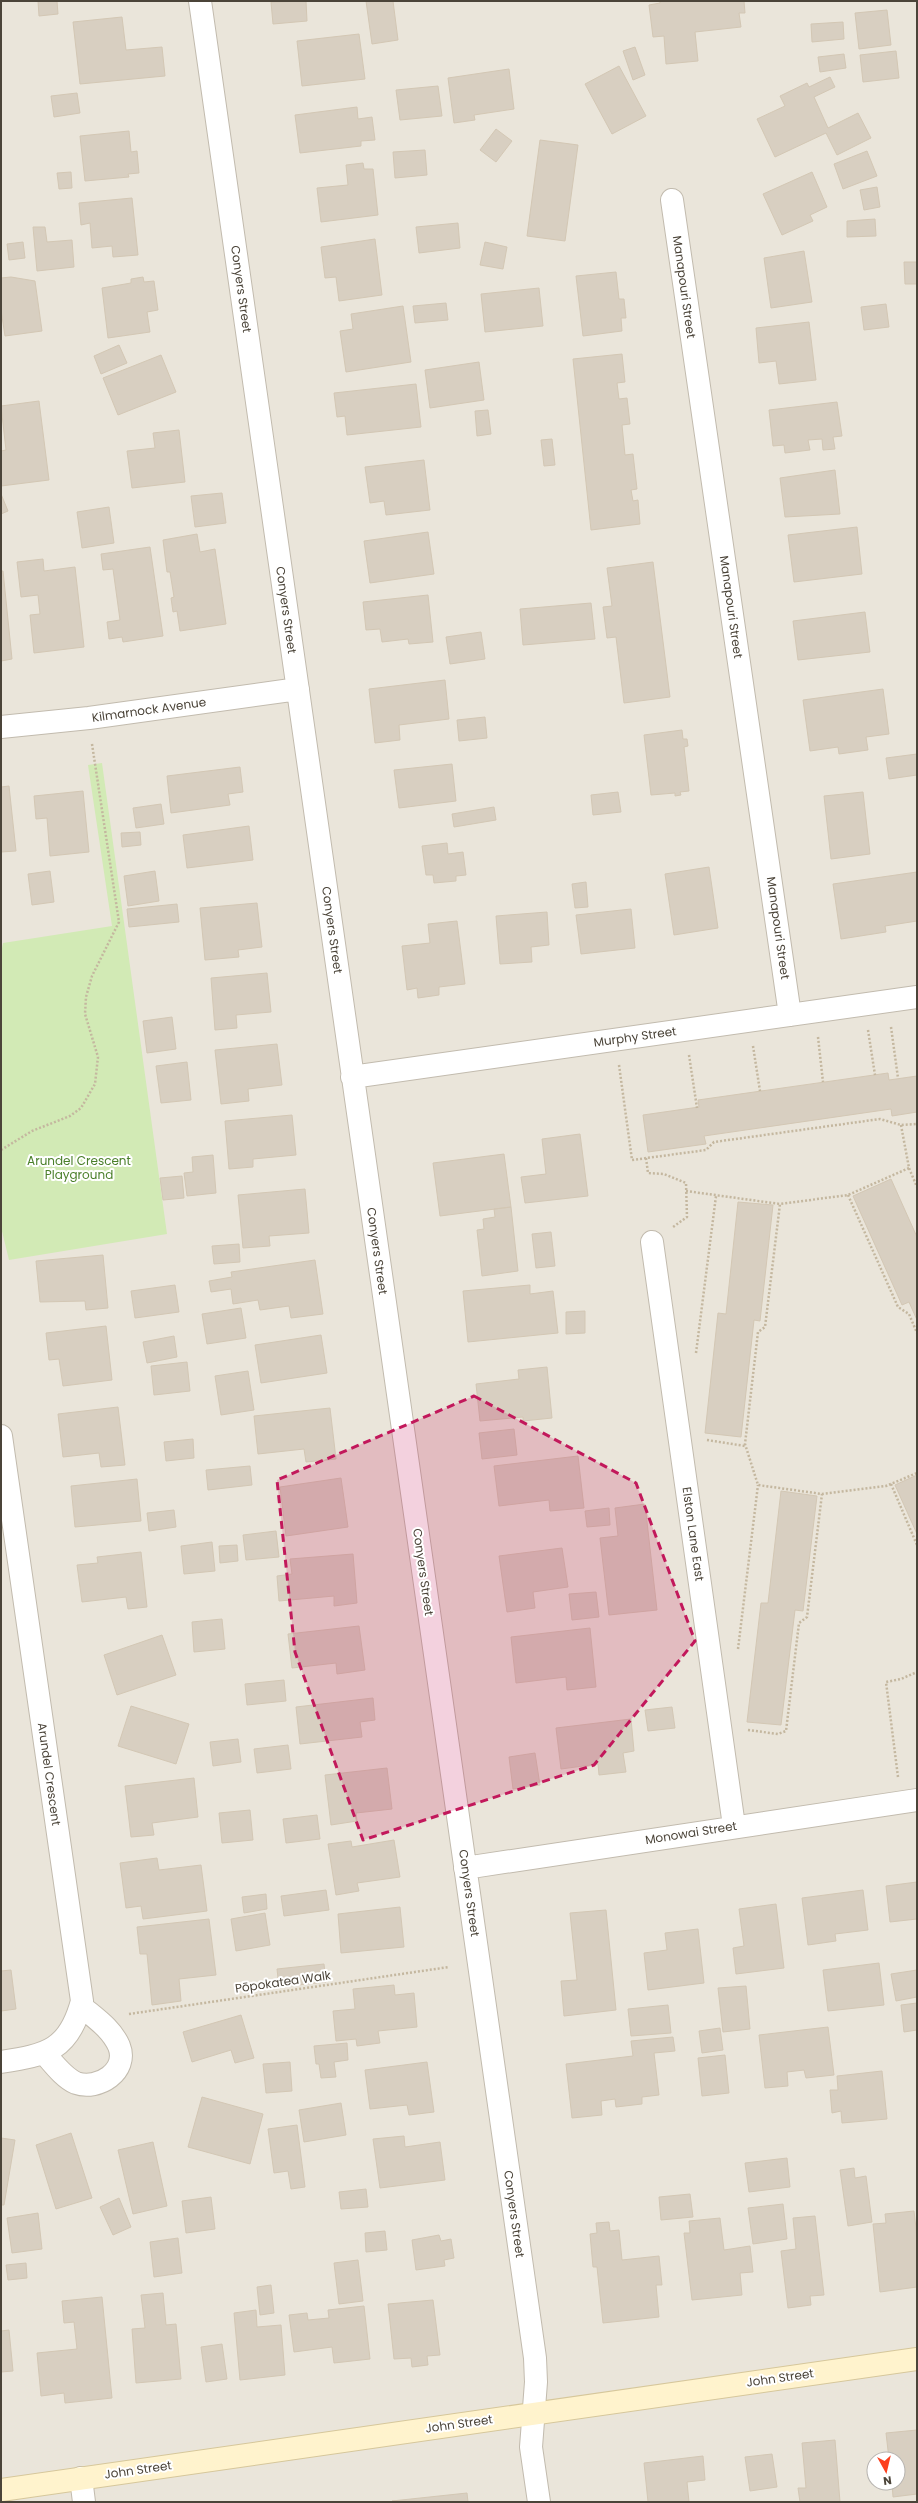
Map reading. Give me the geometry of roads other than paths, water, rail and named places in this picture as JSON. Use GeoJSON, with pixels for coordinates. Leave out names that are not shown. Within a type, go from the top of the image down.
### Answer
{"type":"FeatureCollection","features":[{"type":"Feature","properties":{"kind":"street","name":"Conyers Street"},"geometry":{"type":"LineString","coordinates":[[200,1],[535,2358],[536,2382],[532,2413],[531,2447],[539,2502]]}},
{"type":"Feature","properties":{"kind":"street","name":"Manapouri Street"},"geometry":{"type":"LineString","coordinates":[[672,200],[790,1015]]}},
{"type":"Feature","properties":{"kind":"street","name":"Kilmarnock Avenue"},"geometry":{"type":"LineString","coordinates":[[1,727],[89,718],[298,689]]}},
{"type":"Feature","properties":{"kind":"street","name":"Murphy Street"},"geometry":{"type":"LineString","coordinates":[[352,1077],[917,997]]}},
{"type":"Feature","properties":{"kind":"street","name":"Elston Lane East"},"geometry":{"type":"LineString","coordinates":[[652,1242],[734,1826]]}},
{"type":"Feature","properties":{"kind":"street","name":"Arundel Crescent"},"geometry":{"type":"LineString","coordinates":[[1,1436],[82,2001],[78,2019],[67,2037],[51,2051],[1,2062]]}},
{"type":"Feature","properties":{"kind":"street","name":"Monowai Street"},"geometry":{"type":"LineString","coordinates":[[465,1868],[734,1826],[917,1800]]}},
{"type":"Feature","properties":{"kind":"street"},"geometry":{"type":"LineString","coordinates":[[44,2053],[75,2083],[93,2085],[105,2081],[112,2075],[120,2059],[120,2047],[107,2027],[81,2006]]}},
{"type":"Feature","properties":{"kind":"street","name":"John Street"},"geometry":{"type":"LineString","coordinates":[[1,2490],[917,2359]]}},
{"type":"Feature","properties":{"kind":"street"},"geometry":{"type":"LineString","coordinates":[[81,2478],[84,2502]]}},
{"type":"Feature","properties":{"kind":"park label","name":"Arundel Crescent Playground"},"geometry":{"type":"Point","coordinates":[79,1168]}}]}
